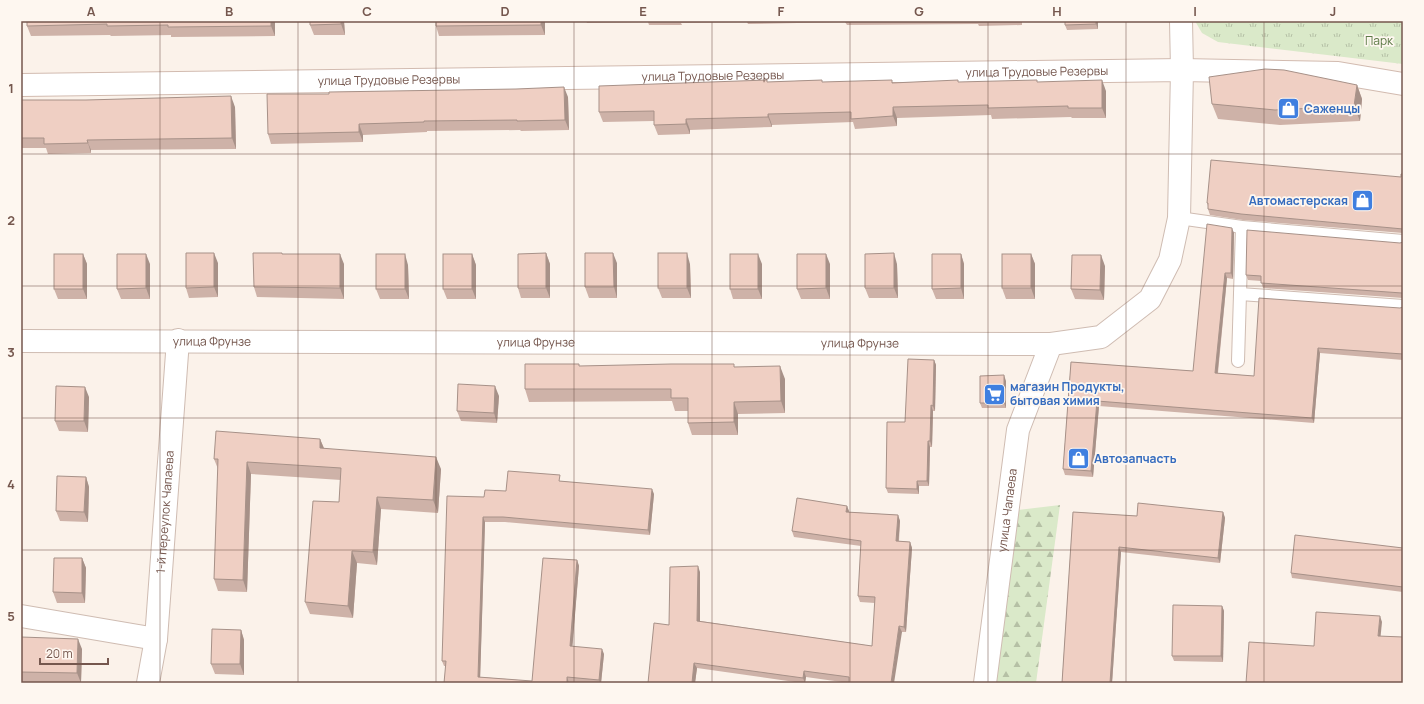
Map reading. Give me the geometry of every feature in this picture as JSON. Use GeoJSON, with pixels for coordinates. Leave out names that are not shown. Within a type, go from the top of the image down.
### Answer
{"type":"FeatureCollection","features":[{"type":"Feature","properties":{"kind":"street","name":"улица Фрунзе"},"geometry":{"type":"LineString","coordinates":[[21,341],[178,340],[1051,344],[1100,337],[1150,299],[1170,260],[1179,218],[1182,70],[1181,21]]}},
{"type":"Feature","properties":{"kind":"street","name":"улица Трудовые Резервы"},"geometry":{"type":"LineString","coordinates":[[21,85],[1182,70],[1338,73],[1403,84]]}},
{"type":"Feature","properties":{"kind":"street","name":"1-й переулок Чапаева"},"geometry":{"type":"LineString","coordinates":[[148,683],[156,638],[178,340]]}},
{"type":"Feature","properties":{"kind":"street","name":"улица Чапаева"},"geometry":{"type":"LineString","coordinates":[[985,683],[1018,430],[1051,344]]}},
{"type":"Feature","properties":{"kind":"street"},"geometry":{"type":"LineString","coordinates":[[21,616],[156,638]]}},
{"type":"Feature","properties":{"kind":"lane"},"geometry":{"type":"LineString","coordinates":[[1179,218],[1242,227],[1403,241]]}},
{"type":"Feature","properties":{"kind":"lane"},"geometry":{"type":"LineString","coordinates":[[1238,361],[1242,227]]}},
{"type":"Feature","properties":{"kind":"lane"},"geometry":{"type":"LineString","coordinates":[[1240,294],[1403,306]]}},
{"type":"Feature","properties":{"kind":"green space","name":"Парк"},"geometry":{"type":"Polygon","coordinates":[[[1195,21],[1403,21],[1403,64],[1218,42],[1202,33],[1195,21]]]}},
{"type":"Feature","properties":{"kind":"green space"},"geometry":{"type":"Polygon","coordinates":[[[1060,505],[1036,683],[994,683],[1018,510],[1060,505]]]}},
{"type":"Feature","properties":{"kind":"building"},"geometry":{"type":"Polygon","coordinates":[[[27,21],[271,21],[271,26],[168,27],[168,25],[107,26],[107,24],[27,26],[27,21]]]}},
{"type":"Feature","properties":{"kind":"building"},"geometry":{"type":"Polygon","coordinates":[[[310,21],[341,21],[341,24],[310,25],[310,21]]]}},
{"type":"Feature","properties":{"kind":"building"},"geometry":{"type":"Polygon","coordinates":[[[436,21],[541,21],[541,25],[436,26],[436,21]]]}},
{"type":"Feature","properties":{"kind":"building"},"geometry":{"type":"Polygon","coordinates":[[[1065,21],[1096,21],[1096,24],[1065,25],[1065,21]]]}},
{"type":"Feature","properties":{"kind":"building"},"geometry":{"type":"Polygon","coordinates":[[[1265,69],[1284,70],[1357,85],[1354,106],[1275,110],[1212,104],[1209,77],[1265,69]]]}},
{"type":"Feature","properties":{"kind":"building"},"geometry":{"type":"Polygon","coordinates":[[[767,80],[767,82],[822,80],[822,82],[892,80],[892,83],[958,80],[958,82],[1037,80],[1037,82],[1102,80],[1102,108],[1068,108],[1068,106],[988,108],[988,105],[893,107],[893,116],[851,119],[851,112],[768,114],[768,117],[686,119],[686,124],[654,125],[654,111],[599,112],[599,86],[767,80]]]}},
{"type":"Feature","properties":{"kind":"building"},"geometry":{"type":"Polygon","coordinates":[[[564,87],[565,120],[424,121],[359,124],[359,132],[268,134],[267,94],[329,94],[329,92],[564,87]]]}},
{"type":"Feature","properties":{"kind":"building"},"geometry":{"type":"Polygon","coordinates":[[[231,96],[232,138],[87,140],[88,143],[44,144],[44,138],[21,138],[21,100],[86,100],[231,96]]]}},
{"type":"Feature","properties":{"kind":"building"},"geometry":{"type":"Polygon","coordinates":[[[1211,160],[1401,177],[1401,174],[1403,174],[1403,229],[1241,214],[1208,209],[1207,203],[1211,160]]]}},
{"type":"Feature","properties":{"kind":"building"},"geometry":{"type":"Polygon","coordinates":[[[1207,224],[1232,228],[1231,273],[1225,273],[1215,373],[1254,376],[1259,298],[1403,307],[1403,354],[1318,348],[1312,418],[1097,401],[1091,471],[1063,469],[1071,362],[1193,371],[1207,224]]]}},
{"type":"Feature","properties":{"kind":"building"},"geometry":{"type":"Polygon","coordinates":[[[1247,230],[1400,243],[1403,242],[1403,294],[1261,283],[1261,276],[1246,275],[1247,230]]]}},
{"type":"Feature","properties":{"kind":"building"},"geometry":{"type":"Polygon","coordinates":[[[186,253],[214,253],[214,287],[186,288],[186,253]]]}},
{"type":"Feature","properties":{"kind":"building"},"geometry":{"type":"Polygon","coordinates":[[[253,253],[340,254],[340,288],[254,287],[253,253]]]}},
{"type":"Feature","properties":{"kind":"building"},"geometry":{"type":"Polygon","coordinates":[[[546,253],[546,288],[518,288],[518,254],[546,253]]]}},
{"type":"Feature","properties":{"kind":"building"},"geometry":{"type":"Polygon","coordinates":[[[585,253],[613,253],[614,287],[585,287],[585,253]]]}},
{"type":"Feature","properties":{"kind":"building"},"geometry":{"type":"Polygon","coordinates":[[[658,253],[687,253],[687,288],[658,288],[658,253]]]}},
{"type":"Feature","properties":{"kind":"building"},"geometry":{"type":"Polygon","coordinates":[[[894,253],[894,288],[865,288],[865,254],[894,253]]]}},
{"type":"Feature","properties":{"kind":"building"},"geometry":{"type":"Polygon","coordinates":[[[54,254],[83,254],[83,289],[54,289],[54,254]]]}},
{"type":"Feature","properties":{"kind":"building"},"geometry":{"type":"Polygon","coordinates":[[[117,254],[146,254],[146,288],[117,289],[117,254]]]}},
{"type":"Feature","properties":{"kind":"building"},"geometry":{"type":"Polygon","coordinates":[[[376,254],[405,254],[405,289],[376,289],[376,254]]]}},
{"type":"Feature","properties":{"kind":"building"},"geometry":{"type":"Polygon","coordinates":[[[443,254],[472,254],[472,289],[443,289],[443,254]]]}},
{"type":"Feature","properties":{"kind":"building"},"geometry":{"type":"Polygon","coordinates":[[[730,254],[758,254],[758,289],[730,289],[730,254]]]}},
{"type":"Feature","properties":{"kind":"building"},"geometry":{"type":"Polygon","coordinates":[[[797,254],[826,254],[826,288],[797,289],[797,254]]]}},
{"type":"Feature","properties":{"kind":"building"},"geometry":{"type":"Polygon","coordinates":[[[932,254],[961,254],[961,288],[932,289],[932,254]]]}},
{"type":"Feature","properties":{"kind":"building"},"geometry":{"type":"Polygon","coordinates":[[[1002,254],[1031,254],[1031,288],[1002,288],[1002,254]]]}},
{"type":"Feature","properties":{"kind":"building"},"geometry":{"type":"Polygon","coordinates":[[[1072,255],[1101,255],[1100,290],[1071,289],[1072,255]]]}},
{"type":"Feature","properties":{"kind":"building"},"geometry":{"type":"Polygon","coordinates":[[[908,359],[934,360],[933,406],[931,405],[927,481],[917,481],[917,489],[886,488],[887,422],[905,422],[908,359]]]}},
{"type":"Feature","properties":{"kind":"building"},"geometry":{"type":"Polygon","coordinates":[[[525,364],[579,364],[579,366],[734,364],[734,367],[780,366],[781,401],[734,402],[734,422],[688,423],[688,398],[671,398],[671,389],[525,389],[525,364]]]}},
{"type":"Feature","properties":{"kind":"building","name":"магазин Продукты, бытовая химия"},"geometry":{"type":"Polygon","coordinates":[[[1004,375],[1004,403],[980,403],[980,376],[1004,375]]]}},
{"type":"Feature","properties":{"kind":"building"},"geometry":{"type":"Polygon","coordinates":[[[458,384],[495,386],[494,413],[457,411],[458,384]]]}},
{"type":"Feature","properties":{"kind":"building"},"geometry":{"type":"Polygon","coordinates":[[[56,386],[85,387],[84,421],[55,421],[56,386]]]}},
{"type":"Feature","properties":{"kind":"building"},"geometry":{"type":"Polygon","coordinates":[[[216,431],[320,439],[320,448],[436,457],[433,500],[377,497],[373,552],[352,551],[348,606],[305,602],[313,501],[339,502],[341,468],[247,462],[243,580],[214,579],[218,459],[214,459],[216,431]]]}},
{"type":"Feature","properties":{"kind":"building"},"geometry":{"type":"Polygon","coordinates":[[[508,471],[560,475],[559,481],[652,489],[648,530],[503,517],[483,517],[478,677],[532,681],[543,558],[577,560],[570,646],[602,649],[599,680],[567,677],[567,683],[444,683],[446,661],[442,661],[447,496],[484,497],[485,490],[506,491],[508,471]]]}},
{"type":"Feature","properties":{"kind":"building"},"geometry":{"type":"Polygon","coordinates":[[[57,476],[86,477],[84,512],[56,511],[57,476]]]}},
{"type":"Feature","properties":{"kind":"building"},"geometry":{"type":"Polygon","coordinates":[[[797,498],[847,506],[846,512],[898,515],[896,541],[910,542],[904,627],[899,626],[891,683],[849,683],[849,677],[804,671],[803,678],[694,663],[692,683],[648,683],[654,623],[669,625],[670,567],[698,566],[697,621],[872,646],[875,597],[858,596],[861,541],[792,531],[797,498]]]}},
{"type":"Feature","properties":{"kind":"building"},"geometry":{"type":"Polygon","coordinates":[[[1138,503],[1223,512],[1218,558],[1119,547],[1110,683],[1062,683],[1073,512],[1137,516],[1138,503]]]}},
{"type":"Feature","properties":{"kind":"building"},"geometry":{"type":"Polygon","coordinates":[[[1295,535],[1403,548],[1403,587],[1291,573],[1295,535]]]}},
{"type":"Feature","properties":{"kind":"building"},"geometry":{"type":"Polygon","coordinates":[[[54,558],[82,558],[82,593],[53,592],[54,558]]]}},
{"type":"Feature","properties":{"kind":"building"},"geometry":{"type":"Polygon","coordinates":[[[1173,605],[1222,606],[1221,656],[1172,656],[1173,605]]]}},
{"type":"Feature","properties":{"kind":"building"},"geometry":{"type":"Polygon","coordinates":[[[1316,612],[1380,616],[1378,636],[1403,637],[1403,683],[1246,683],[1249,642],[1314,646],[1316,612]]]}},
{"type":"Feature","properties":{"kind":"building"},"geometry":{"type":"Polygon","coordinates":[[[212,629],[241,630],[240,664],[211,664],[212,629]]]}},
{"type":"Feature","properties":{"kind":"building"},"geometry":{"type":"Polygon","coordinates":[[[21,637],[78,639],[77,673],[21,672],[21,637]]]}},
{"type":"Feature","properties":{"kind":"place","name":"Саженцы"},"geometry":{"type":"Point","coordinates":[1289,109]}},
{"type":"Feature","properties":{"kind":"place","name":"Автомастерская"},"geometry":{"type":"Point","coordinates":[1363,201]}},
{"type":"Feature","properties":{"kind":"place","name":"магазин Продукты, бытовая химия"},"geometry":{"type":"Point","coordinates":[994,394]}},
{"type":"Feature","properties":{"kind":"place","name":"Автозапчасть"},"geometry":{"type":"Point","coordinates":[1078,459]}}]}
